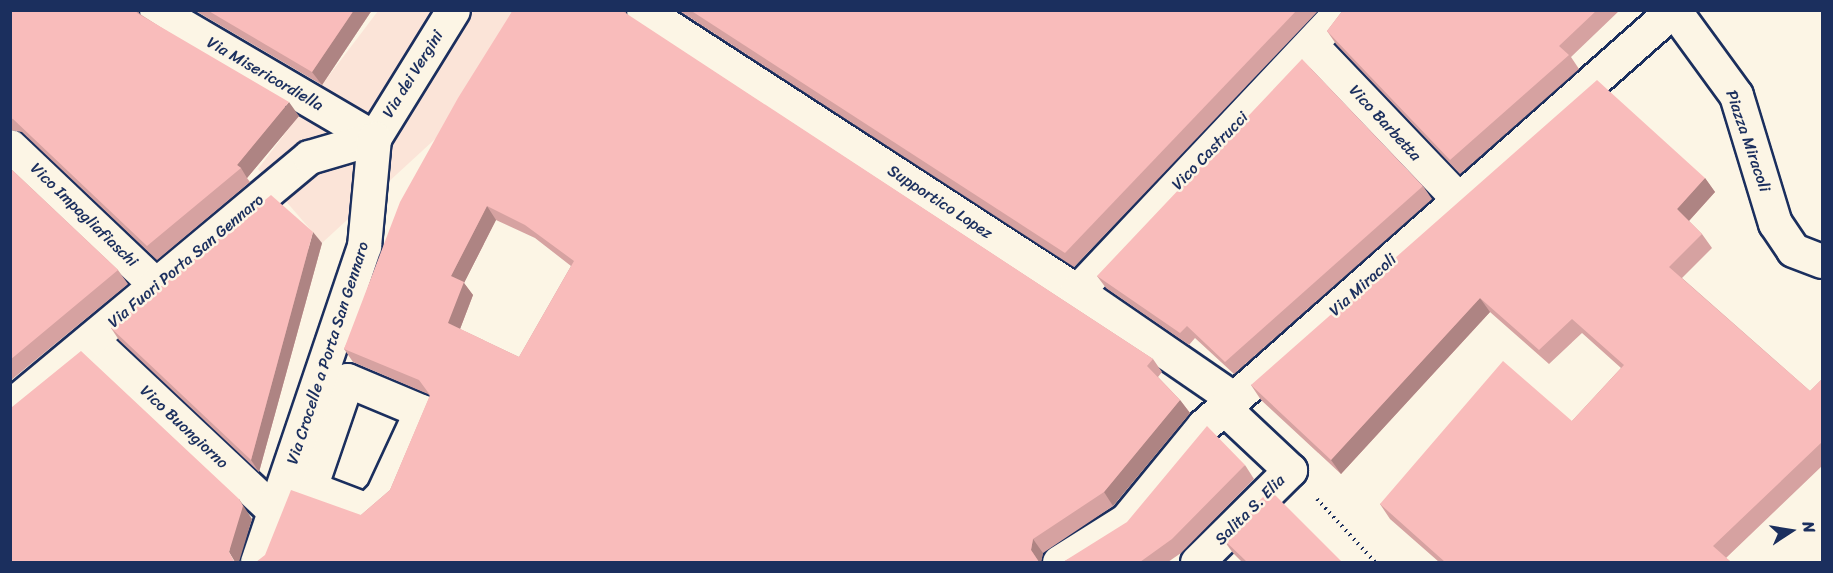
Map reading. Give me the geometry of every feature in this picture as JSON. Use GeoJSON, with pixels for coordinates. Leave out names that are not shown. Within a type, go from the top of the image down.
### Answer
{"type":"FeatureCollection","features":[{"type":"Feature","properties":{"kind":"street","name":"Via Misericordiella"},"geometry":{"type":"LineString","coordinates":[[156,10],[374,138]]}},
{"type":"Feature","properties":{"kind":"street","name":"Via dei Vergini"},"geometry":{"type":"LineString","coordinates":[[374,138],[453,10]]}},
{"type":"Feature","properties":{"kind":"street","name":"Supportico Lopez"},"geometry":{"type":"LineString","coordinates":[[643,10],[1077,291],[1229,404]]}},
{"type":"Feature","properties":{"kind":"street","name":"Vico Castrucci"},"geometry":{"type":"LineString","coordinates":[[1077,291],[1342,10]]}},
{"type":"Feature","properties":{"kind":"street","name":"Via Miracoli"},"geometry":{"type":"LineString","coordinates":[[1059,562],[1126,520],[1229,404],[1674,10]]}},
{"type":"Feature","properties":{"kind":"street","name":"Piazza Miracoli"},"geometry":{"type":"LineString","coordinates":[[1674,10],[1736,95],[1775,223],[1793,249],[1822,261]]}},
{"type":"Feature","properties":{"kind":"street","name":"Vico Barbetta"},"geometry":{"type":"LineString","coordinates":[[1311,45],[1459,200]]}},
{"type":"Feature","properties":{"kind":"street","name":"Via Fuori Porta San Gennaro"},"geometry":{"type":"LineString","coordinates":[[10,406],[309,157],[374,138]]}},
{"type":"Feature","properties":{"kind":"street","name":"Via Crocelle a Porta San Gennaro"},"geometry":{"type":"LineString","coordinates":[[257,562],[276,513],[363,246],[374,138]]}},
{"type":"Feature","properties":{"kind":"street","name":"Vico Impagliafiaschi"},"geometry":{"type":"LineString","coordinates":[[10,146],[156,285]]}},
{"type":"Feature","properties":{"kind":"street","name":"Vico Buongiorno"},"geometry":{"type":"LineString","coordinates":[[92,340],[276,513]]}},
{"type":"Feature","properties":{"kind":"street","name":"Salita S. Elia"},"geometry":{"type":"LineString","coordinates":[[1197,562],[1290,470],[1229,404]]}},
{"type":"Feature","properties":{"kind":"path"},"geometry":{"type":"LineString","coordinates":[[1290,470],[1375,562]]}},
{"type":"Feature","properties":{"kind":"shaded area"},"geometry":{"type":"Polygon","coordinates":[[[378,11],[532,11],[471,106],[322,243],[258,169],[378,11]]]}},
{"type":"Feature","properties":{"kind":"building"},"geometry":{"type":"Polygon","coordinates":[[[10,10],[136,10],[137,13],[289,102],[237,165],[241,168],[147,246],[10,118],[10,10]]]}},
{"type":"Feature","properties":{"kind":"building"},"geometry":{"type":"Polygon","coordinates":[[[207,10],[354,10],[312,72],[207,10]]]}},
{"type":"Feature","properties":{"kind":"building"},"geometry":{"type":"Polygon","coordinates":[[[513,10],[622,10],[1153,359],[1147,366],[1180,400],[1104,492],[1033,539],[1031,550],[1039,562],[256,562],[265,555],[291,490],[361,515],[390,490],[430,395],[419,380],[344,349],[400,202],[458,98],[513,10]],[[487,206],[451,276],[464,282],[448,323],[519,357],[574,261],[525,225],[487,206]]]}},
{"type":"Feature","properties":{"kind":"building"},"geometry":{"type":"Polygon","coordinates":[[[690,10],[1297,10],[1065,253],[690,10]]]}},
{"type":"Feature","properties":{"kind":"building"},"geometry":{"type":"Polygon","coordinates":[[[1343,10],[1597,10],[1559,46],[1569,55],[1450,160],[1327,31],[1343,10]]]}},
{"type":"Feature","properties":{"kind":"building"},"geometry":{"type":"Polygon","coordinates":[[[1302,59],[1423,186],[1225,362],[1187,326],[1180,333],[1097,276],[1302,59]]]}},
{"type":"Feature","properties":{"kind":"building"},"geometry":{"type":"Polygon","coordinates":[[[1597,80],[1705,178],[1677,209],[1702,234],[1669,267],[1810,391],[1822,379],[1822,442],[1713,546],[1731,562],[1445,562],[1380,504],[1503,361],[1572,421],[1624,365],[1572,319],[1539,350],[1480,298],[1331,460],[1251,385],[1597,80]]]}},
{"type":"Feature","properties":{"kind":"building"},"geometry":{"type":"Polygon","coordinates":[[[10,168],[118,270],[10,360],[10,168]]]}},
{"type":"Feature","properties":{"kind":"building"},"geometry":{"type":"Polygon","coordinates":[[[271,195],[313,232],[251,460],[111,328],[271,195]]]}},
{"type":"Feature","properties":{"kind":"building"},"geometry":{"type":"Polygon","coordinates":[[[81,351],[239,499],[243,506],[229,552],[237,562],[10,562],[10,408],[81,351]]]}},
{"type":"Feature","properties":{"kind":"building"},"geometry":{"type":"Polygon","coordinates":[[[1207,426],[1245,465],[1172,539],[1140,562],[1063,562],[1127,522],[1207,426]]]}},
{"type":"Feature","properties":{"kind":"building"},"geometry":{"type":"Polygon","coordinates":[[[1270,490],[1342,562],[1247,562],[1222,538],[1270,490]]]}}]}
